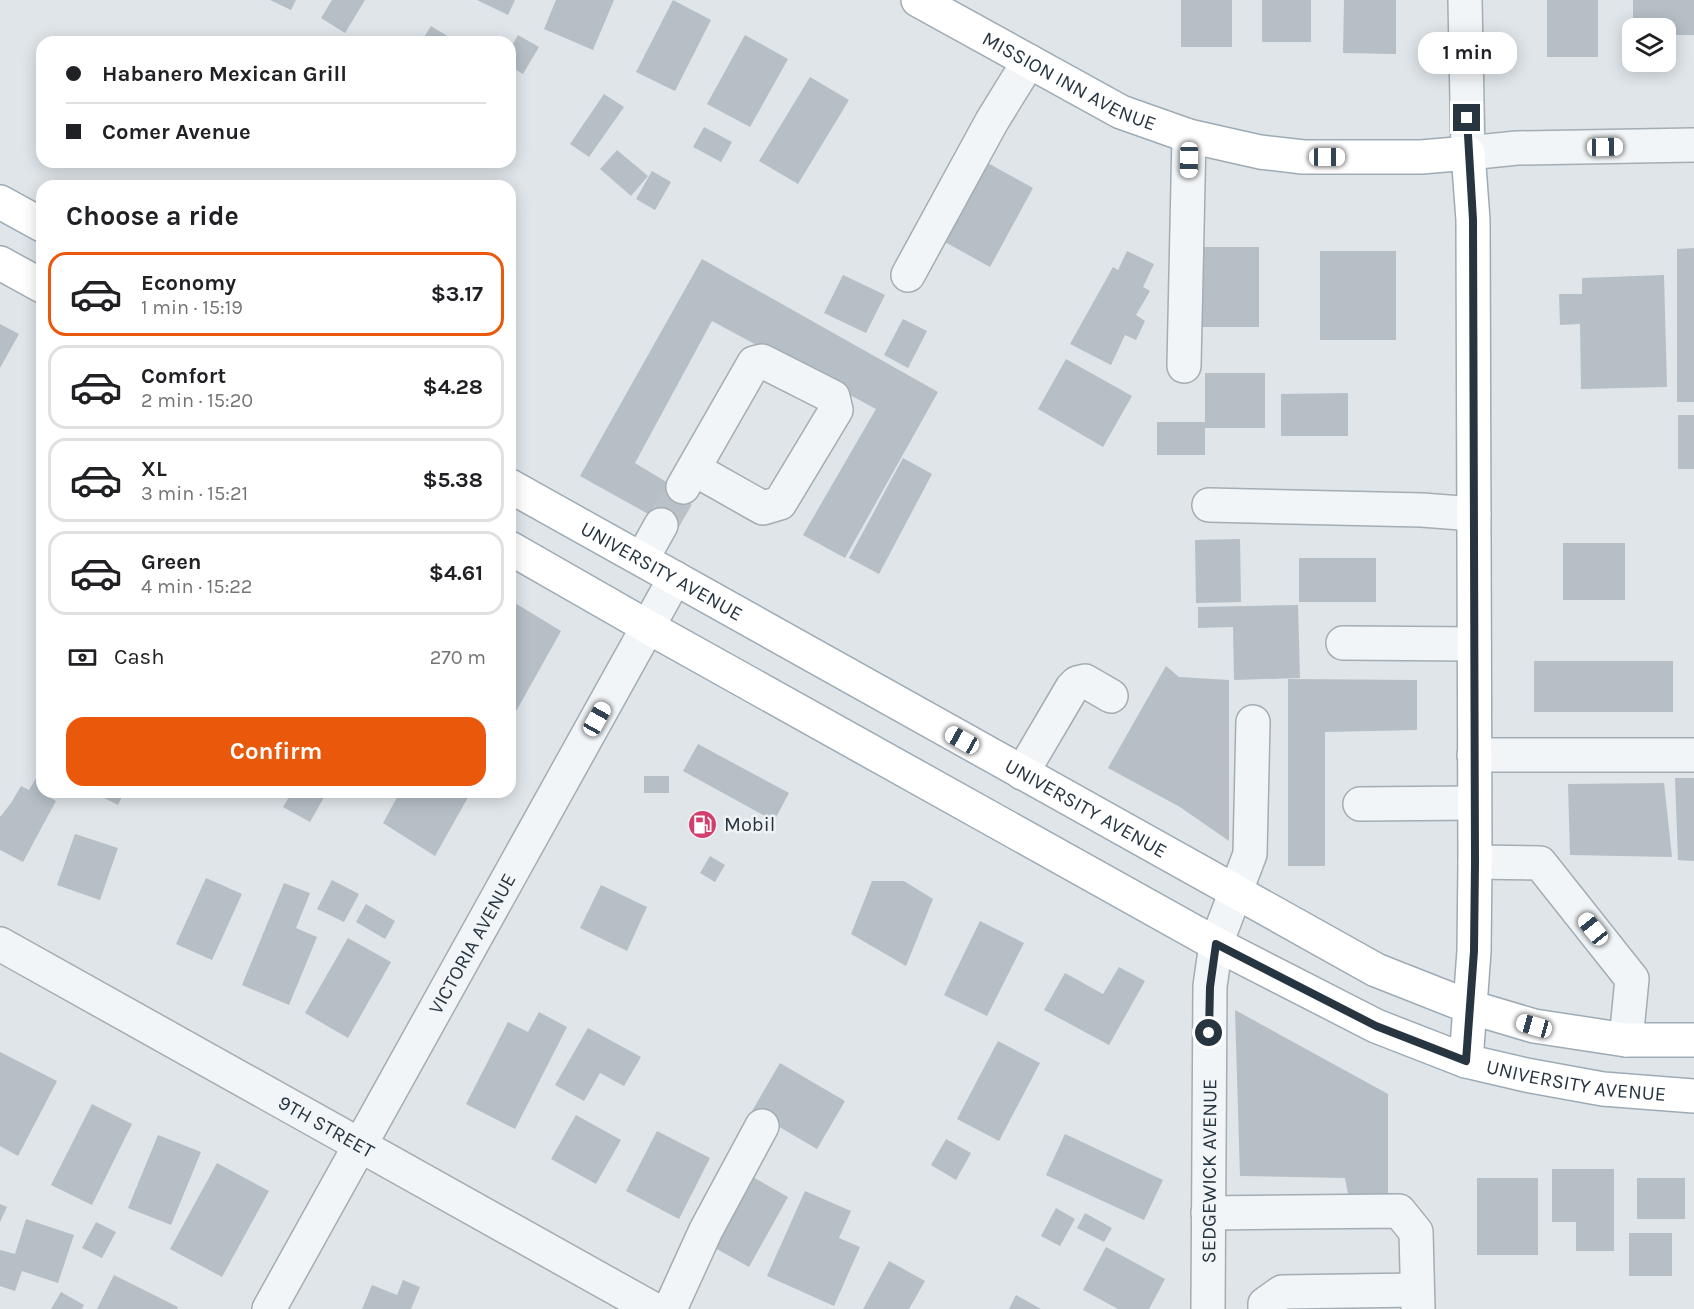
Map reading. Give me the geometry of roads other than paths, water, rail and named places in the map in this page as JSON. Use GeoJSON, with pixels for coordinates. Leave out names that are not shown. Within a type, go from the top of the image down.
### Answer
{"type":"FeatureCollection","features":[{"type":"Feature","properties":{"kind":"main road","name":"MISSION INN AVENUE"},"geometry":{"type":"LineString","coordinates":[[918,0],[1121,112],[1189,136],[1260,152],[1303,157],[1421,157],[1468,153]]}},
{"type":"Feature","properties":{"kind":"main road"},"geometry":{"type":"LineString","coordinates":[[1466,1061],[1474,951],[1475,862],[1473,220],[1468,153]]}},
{"type":"Feature","properties":{"kind":"main road"},"geometry":{"type":"LineString","coordinates":[[0,202],[36,222]]}},
{"type":"Feature","properties":{"kind":"main road"},"geometry":{"type":"LineString","coordinates":[[0,262],[36,283]]}},
{"type":"Feature","properties":{"kind":"main road","name":"UNIVERSITY AVENUE"},"geometry":{"type":"LineString","coordinates":[[516,489],[1376,970],[1470,1007],[1534,1026],[1626,1040],[1694,1040]]}},
{"type":"Feature","properties":{"kind":"main road","name":"UNIVERSITY AVENUE"},"geometry":{"type":"LineString","coordinates":[[516,551],[1216,944],[1376,1026],[1466,1061],[1526,1076],[1604,1089],[1694,1096]]}},
{"type":"Feature","properties":{"kind":"street"},"geometry":{"type":"LineString","coordinates":[[1465,0],[1468,153]]}},
{"type":"Feature","properties":{"kind":"street"},"geometry":{"type":"LineString","coordinates":[[908,275],[992,121],[1029,61]]}},
{"type":"Feature","properties":{"kind":"street"},"geometry":{"type":"LineString","coordinates":[[1184,366],[1189,136]]}},
{"type":"Feature","properties":{"kind":"street","name":"MISSION INN AVENUE"},"geometry":{"type":"LineString","coordinates":[[1468,153],[1516,148],[1694,145]]}},
{"type":"Feature","properties":{"kind":"street"},"geometry":{"type":"LineString","coordinates":[[762,360],[833,397],[836,410],[780,503],[763,508],[688,478],[754,363],[762,360]]}},
{"type":"Feature","properties":{"kind":"street"},"geometry":{"type":"LineString","coordinates":[[1209,505],[1422,510],[1474,514]]}},
{"type":"Feature","properties":{"kind":"street"},"geometry":{"type":"LineString","coordinates":[[642,559],[661,525]]}},
{"type":"Feature","properties":{"kind":"street","name":"VICTORIA AVENUE"},"geometry":{"type":"LineString","coordinates":[[269,1309],[675,578]]}},
{"type":"Feature","properties":{"kind":"street"},"geometry":{"type":"LineString","coordinates":[[1343,643],[1474,644]]}},
{"type":"Feature","properties":{"kind":"street"},"geometry":{"type":"LineString","coordinates":[[1022,773],[1077,683],[1085,681],[1111,696]]}},
{"type":"Feature","properties":{"kind":"street","name":"SEDGEWICK AVENUE"},"geometry":{"type":"LineString","coordinates":[[1208,1309],[1210,987],[1216,944],[1250,854],[1253,722]]}},
{"type":"Feature","properties":{"kind":"street"},"geometry":{"type":"LineString","coordinates":[[1474,755],[1694,755]]}},
{"type":"Feature","properties":{"kind":"street"},"geometry":{"type":"LineString","coordinates":[[1360,804],[1474,803]]}},
{"type":"Feature","properties":{"kind":"street"},"geometry":{"type":"LineString","coordinates":[[1475,862],[1540,864],[1632,979],[1626,1040]]}},
{"type":"Feature","properties":{"kind":"street","name":"9TH STREET"},"geometry":{"type":"LineString","coordinates":[[0,944],[653,1309]]}},
{"type":"Feature","properties":{"kind":"street"},"geometry":{"type":"LineString","coordinates":[[670,1309],[706,1230],[762,1126]]}},
{"type":"Feature","properties":{"kind":"street"},"geometry":{"type":"LineString","coordinates":[[1208,1213],[1399,1211],[1416,1232],[1418,1299],[1282,1292],[1265,1304],[1265,1309]]}},
{"type":"Feature","properties":{"kind":"tunnel"},"geometry":{"type":"LineString","coordinates":[[661,525],[683,487]]}},
{"type":"Feature","properties":{"kind":"place","name":"Mobil"},"geometry":{"type":"Point","coordinates":[703,824]}}]}
